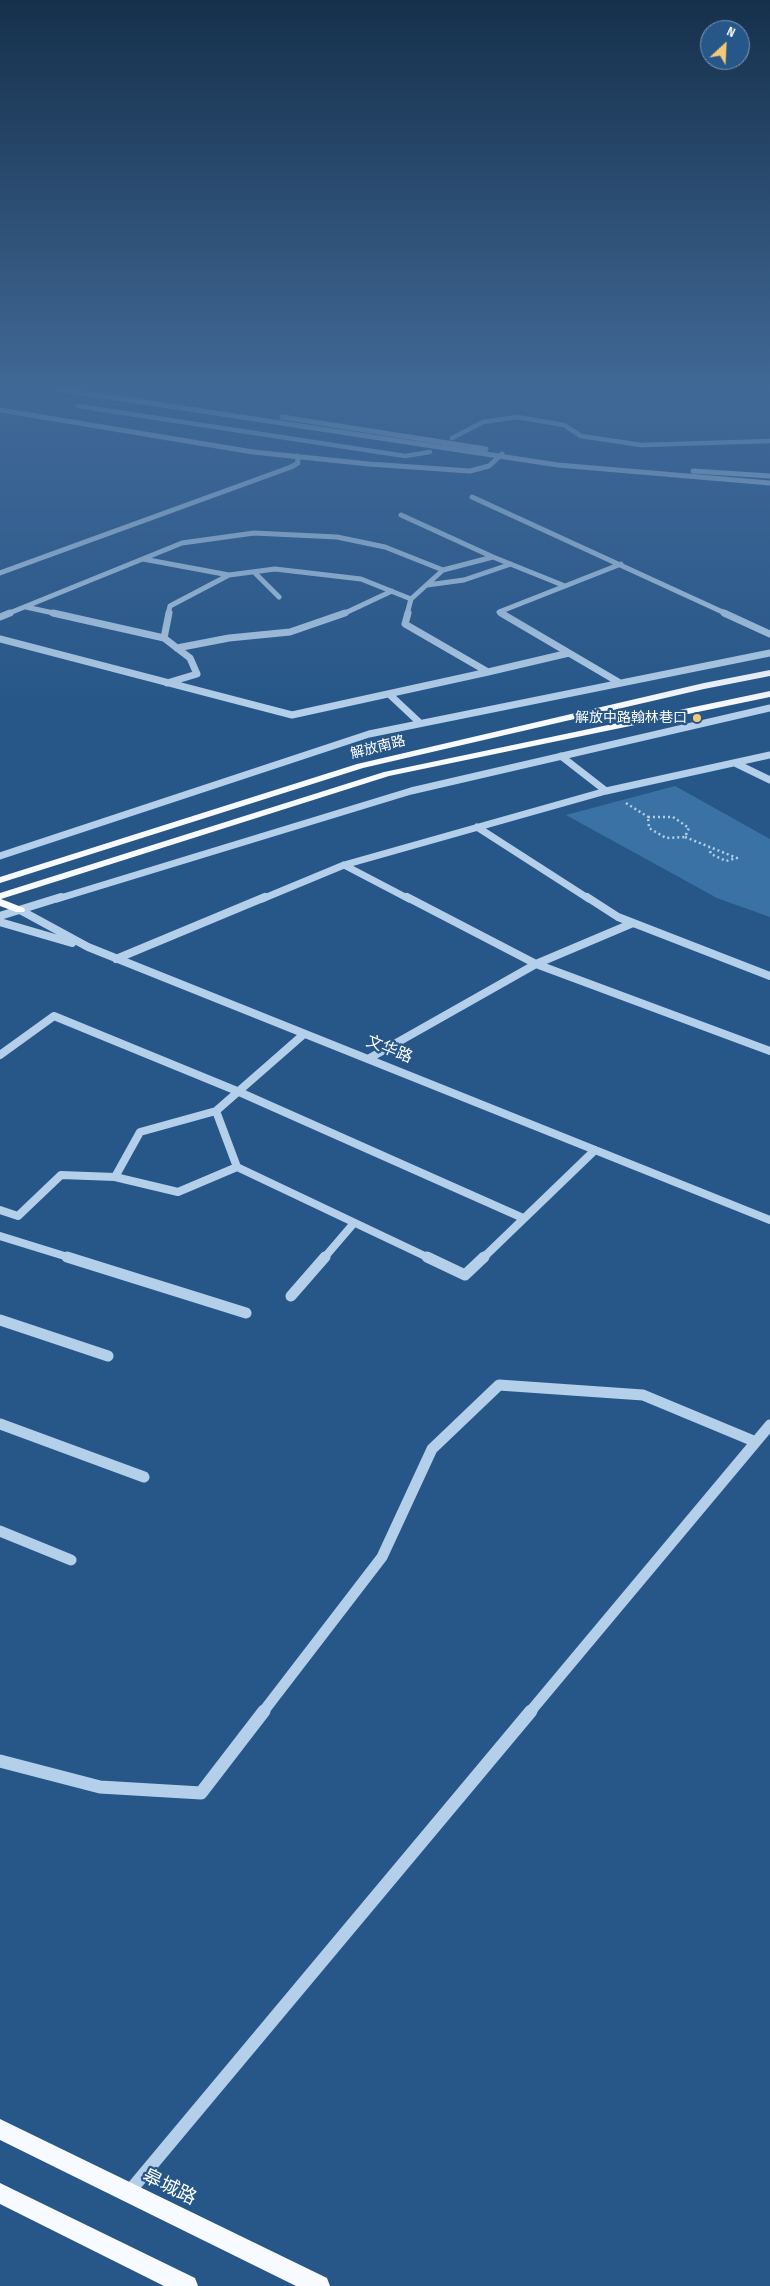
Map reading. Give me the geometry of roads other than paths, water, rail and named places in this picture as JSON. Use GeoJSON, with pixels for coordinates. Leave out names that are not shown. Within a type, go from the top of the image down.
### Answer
{"type":"FeatureCollection","features":[{"type":"Feature","properties":{"kind":"main road","name":"解放南路"},"geometry":{"type":"LineString","coordinates":[[0,880],[360,766],[704,686],[770,673]]}},
{"type":"Feature","properties":{"kind":"main road","name":"解放南路"},"geometry":{"type":"LineString","coordinates":[[0,896],[387,774],[770,694]]}},
{"type":"Feature","properties":{"kind":"main road","name":"文华路"},"geometry":{"type":"LineString","coordinates":[[0,902],[20,910]]}},
{"type":"Feature","properties":{"kind":"main road","name":"皋城路"},"geometry":{"type":"LineString","coordinates":[[0,2129],[318,2286]]}},
{"type":"Feature","properties":{"kind":"main road"},"geometry":{"type":"LineString","coordinates":[[0,2192],[187,2286]]}},
{"type":"Feature","properties":{"kind":"street"},"geometry":{"type":"LineString","coordinates":[[0,573],[212,496]]}},
{"type":"Feature","properties":{"kind":"street"},"geometry":{"type":"LineString","coordinates":[[472,497],[770,634]]}},
{"type":"Feature","properties":{"kind":"street"},"geometry":{"type":"LineString","coordinates":[[401,515],[493,557],[565,586]]}},
{"type":"Feature","properties":{"kind":"street"},"geometry":{"type":"LineString","coordinates":[[0,617],[182,543],[254,533],[337,537],[385,547],[443,570]]}},
{"type":"Feature","properties":{"kind":"street"},"geometry":{"type":"LineString","coordinates":[[488,672],[406,624],[411,599],[443,570],[493,557]]}},
{"type":"Feature","properties":{"kind":"street"},"geometry":{"type":"LineString","coordinates":[[143,559],[229,575],[275,569],[361,580],[411,599]]}},
{"type":"Feature","properties":{"kind":"street"},"geometry":{"type":"LineString","coordinates":[[427,585],[464,580],[511,564]]}},
{"type":"Feature","properties":{"kind":"street"},"geometry":{"type":"LineString","coordinates":[[620,683],[499,612],[621,564]]}},
{"type":"Feature","properties":{"kind":"street"},"geometry":{"type":"LineString","coordinates":[[254,572],[279,597]]}},
{"type":"Feature","properties":{"kind":"street"},"geometry":{"type":"LineString","coordinates":[[164,638],[170,606],[229,575]]}},
{"type":"Feature","properties":{"kind":"street"},"geometry":{"type":"LineString","coordinates":[[177,648],[229,638],[290,632],[340,616],[392,591]]}},
{"type":"Feature","properties":{"kind":"street"},"geometry":{"type":"LineString","coordinates":[[26,607],[164,638],[190,658],[197,674],[167,683]]}},
{"type":"Feature","properties":{"kind":"street"},"geometry":{"type":"LineString","coordinates":[[0,639],[292,715],[569,653]]}},
{"type":"Feature","properties":{"kind":"street"},"geometry":{"type":"LineString","coordinates":[[0,856],[370,734],[770,652]]}},
{"type":"Feature","properties":{"kind":"street"},"geometry":{"type":"LineString","coordinates":[[389,694],[420,724]]}},
{"type":"Feature","properties":{"kind":"street"},"geometry":{"type":"LineString","coordinates":[[0,916],[411,791],[770,708]]}},
{"type":"Feature","properties":{"kind":"street"},"geometry":{"type":"LineString","coordinates":[[116,958],[344,865],[606,792],[770,755]]}},
{"type":"Feature","properties":{"kind":"street"},"geometry":{"type":"LineString","coordinates":[[560,756],[606,792]]}},
{"type":"Feature","properties":{"kind":"street"},"geometry":{"type":"LineString","coordinates":[[735,763],[770,780]]}},
{"type":"Feature","properties":{"kind":"street"},"geometry":{"type":"LineString","coordinates":[[477,827],[618,917],[770,976]]}},
{"type":"Feature","properties":{"kind":"street"},"geometry":{"type":"LineString","coordinates":[[344,865],[536,964],[770,1051]]}},
{"type":"Feature","properties":{"kind":"street","name":"文华路"},"geometry":{"type":"LineString","coordinates":[[20,910],[88,947],[770,1220]]}},
{"type":"Feature","properties":{"kind":"street"},"geometry":{"type":"LineString","coordinates":[[0,922],[88,947]]}},
{"type":"Feature","properties":{"kind":"street"},"geometry":{"type":"LineString","coordinates":[[368,1059],[536,964],[633,923]]}},
{"type":"Feature","properties":{"kind":"street"},"geometry":{"type":"LineString","coordinates":[[0,1055],[54,1016],[237,1091],[523,1218]]}},
{"type":"Feature","properties":{"kind":"street"},"geometry":{"type":"LineString","coordinates":[[115,1177],[140,1132],[216,1111],[304,1034]]}},
{"type":"Feature","properties":{"kind":"street"},"geometry":{"type":"LineString","coordinates":[[216,1111],[237,1167],[465,1275],[595,1150]]}},
{"type":"Feature","properties":{"kind":"street"},"geometry":{"type":"LineString","coordinates":[[0,1210],[18,1216],[61,1175],[115,1177],[178,1192],[237,1167]]}},
{"type":"Feature","properties":{"kind":"street"},"geometry":{"type":"LineString","coordinates":[[290,1296],[354,1222]]}},
{"type":"Feature","properties":{"kind":"street"},"geometry":{"type":"LineString","coordinates":[[0,1236],[246,1313]]}},
{"type":"Feature","properties":{"kind":"street"},"geometry":{"type":"LineString","coordinates":[[0,1320],[108,1356]]}},
{"type":"Feature","properties":{"kind":"street"},"geometry":{"type":"LineString","coordinates":[[0,1761],[100,1787],[201,1793],[382,1557],[432,1449],[499,1386],[643,1395],[756,1442]]}},
{"type":"Feature","properties":{"kind":"street"},"geometry":{"type":"LineString","coordinates":[[0,1424],[144,1477]]}},
{"type":"Feature","properties":{"kind":"street"},"geometry":{"type":"LineString","coordinates":[[129,2193],[770,1425]]}},
{"type":"Feature","properties":{"kind":"street"},"geometry":{"type":"LineString","coordinates":[[0,1531],[71,1560]]}},
{"type":"Feature","properties":{"kind":"place","name":"解放中路翰林巷口"},"geometry":{"type":"Point","coordinates":[697,718]}}]}
